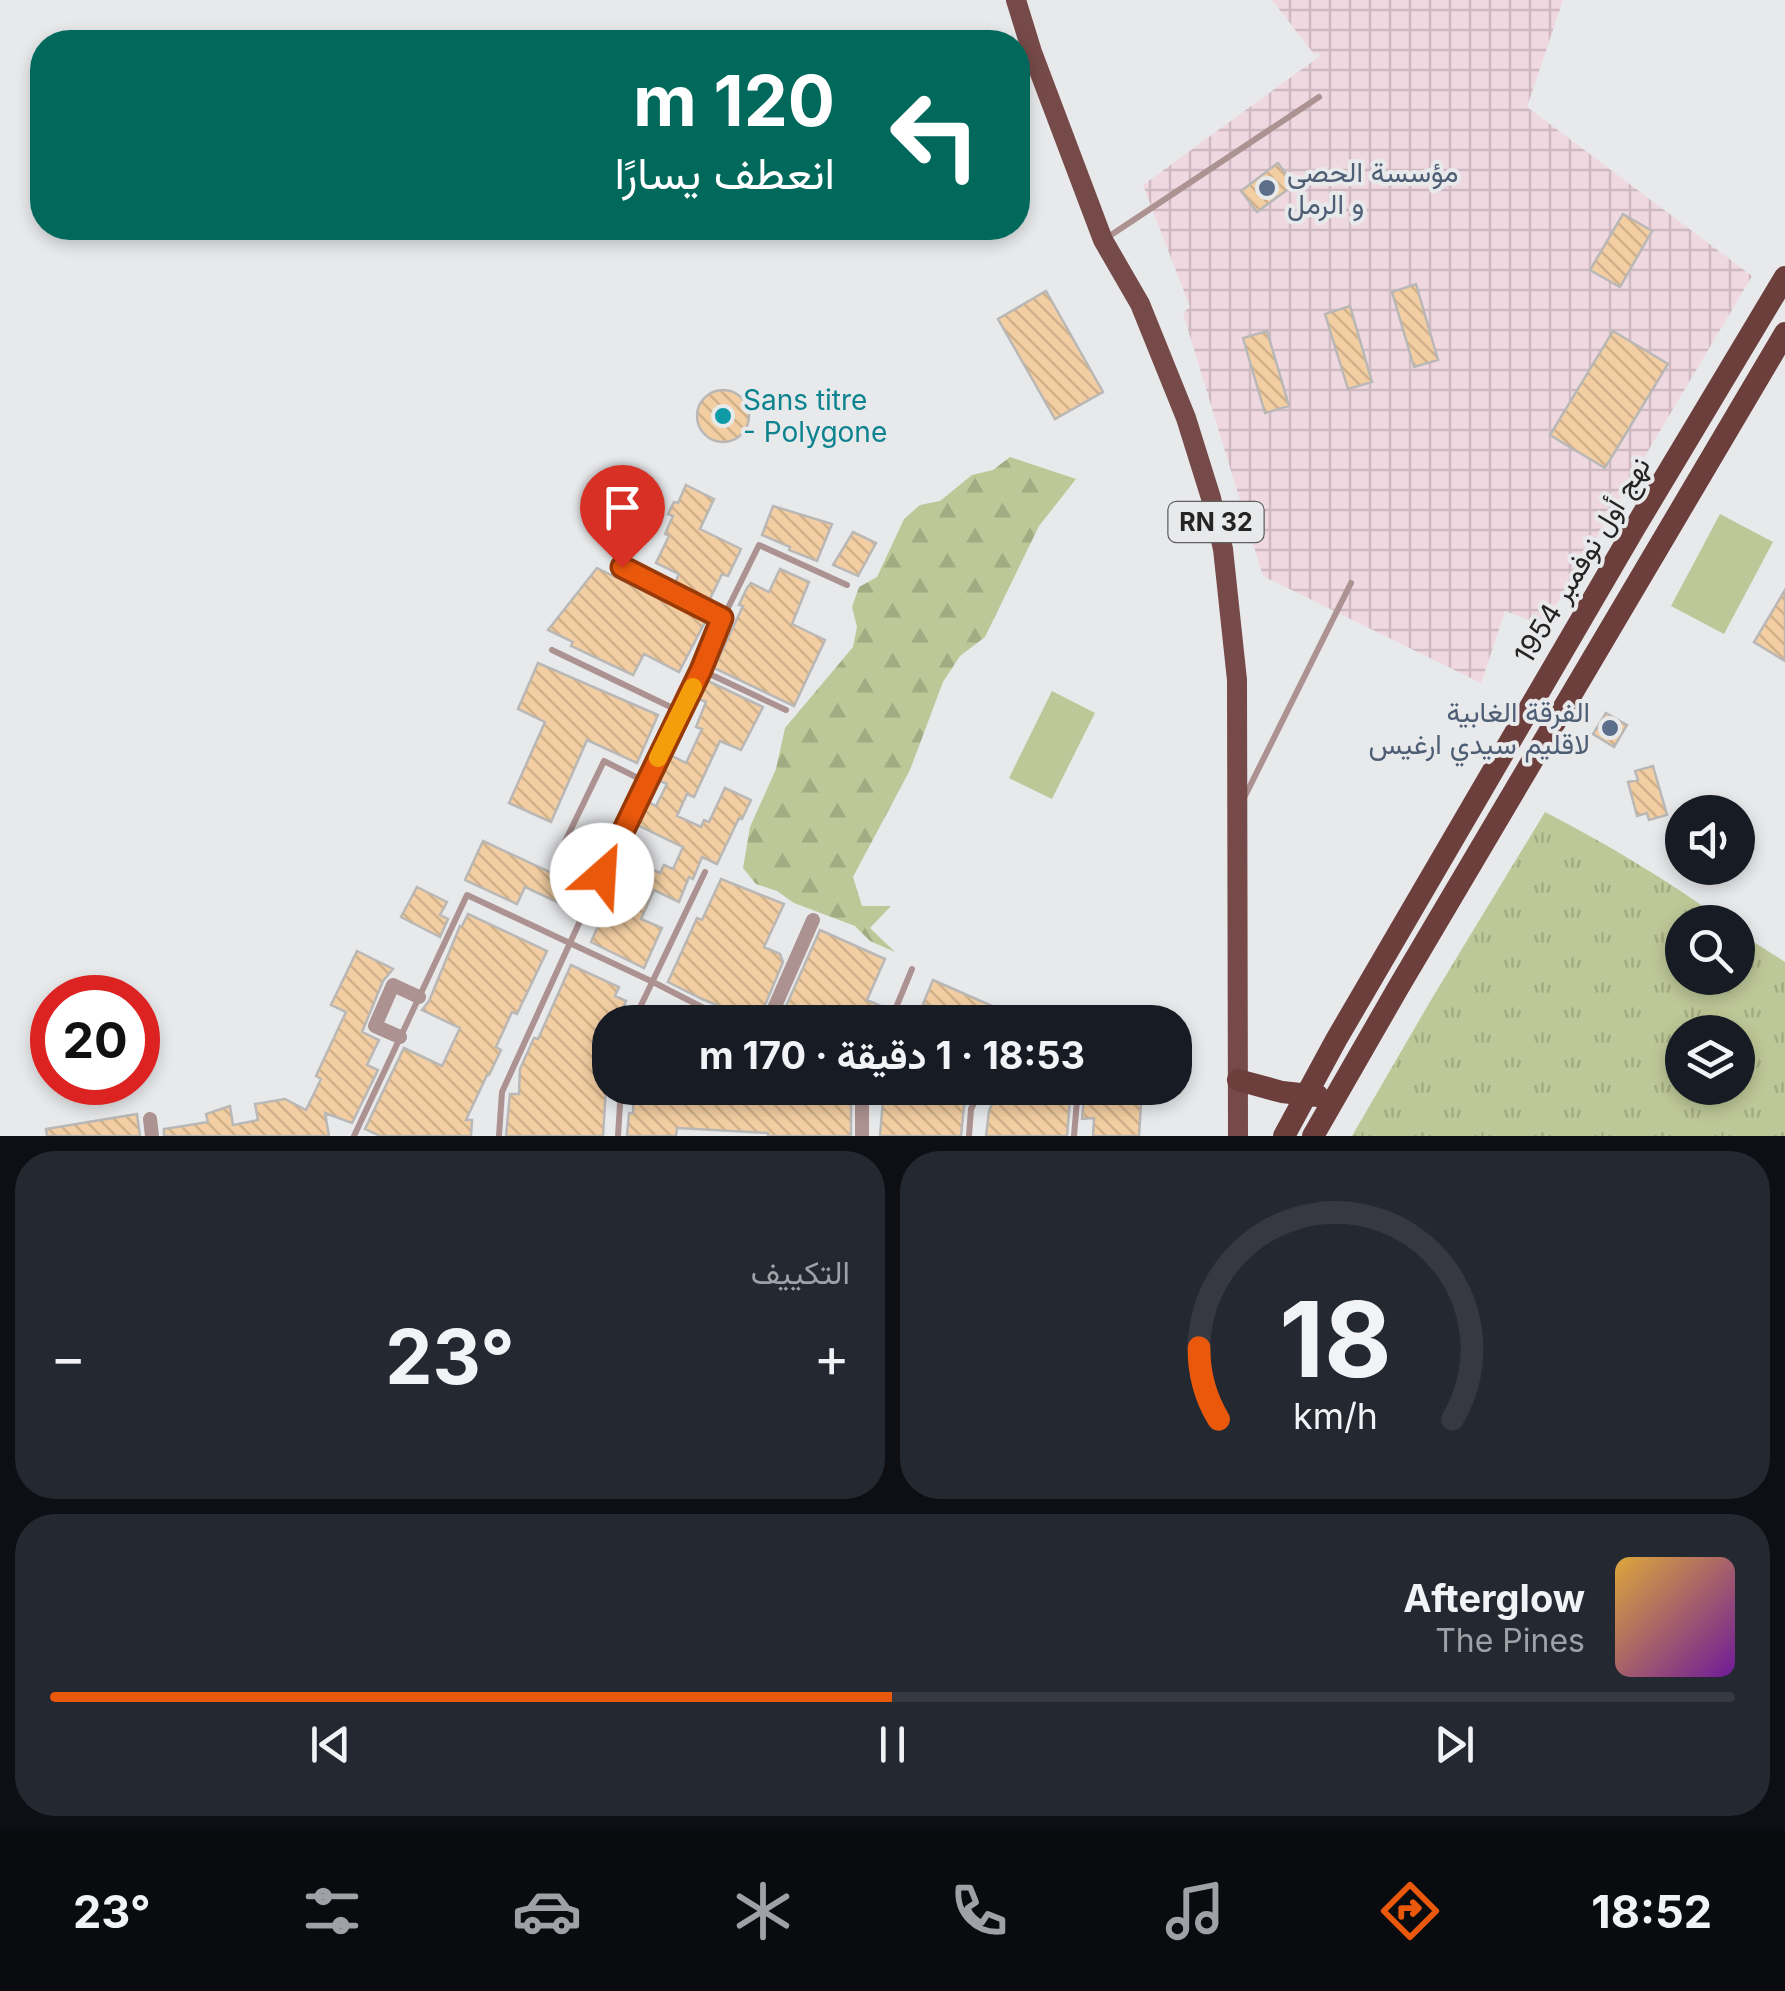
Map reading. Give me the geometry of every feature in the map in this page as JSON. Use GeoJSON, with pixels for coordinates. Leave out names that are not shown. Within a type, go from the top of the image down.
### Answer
{"type":"FeatureCollection","features":[{"type":"Feature","properties":{"kind":"highway","name":"نهج أول نوفمبر 1954"},"geometry":{"type":"LineString","coordinates":[[1284,1136],[1634,529],[1785,277]]}},
{"type":"Feature","properties":{"kind":"highway"},"geometry":{"type":"LineString","coordinates":[[1314,1136],[1785,333]]}},
{"type":"Feature","properties":{"kind":"highway"},"geometry":{"type":"LineString","coordinates":[[1248,1083],[1292,1078],[1323,1064]]}},
{"type":"Feature","properties":{"kind":"highway"},"geometry":{"type":"LineString","coordinates":[[1248,1083],[1306,1096],[1340,1090]]}},
{"type":"Feature","properties":{"kind":"main road","name":"RN 32"},"geometry":{"type":"LineString","coordinates":[[1016,0],[1025,30]]}},
{"type":"Feature","properties":{"kind":"main road","name":"RN 32"},"geometry":{"type":"LineString","coordinates":[[1030,46],[1103,240],[1140,304],[1186,418],[1223,549],[1236,680],[1248,1083],[1238,1136]]}},
{"type":"Feature","properties":{"kind":"street"},"geometry":{"type":"LineString","coordinates":[[776,1005],[814,920]]}},
{"type":"Feature","properties":{"kind":"street"},"geometry":{"type":"LineString","coordinates":[[400,1037],[375,1026],[393,985],[419,997]]}},
{"type":"Feature","properties":{"kind":"street"},"geometry":{"type":"LineString","coordinates":[[861,1105],[862,1136]]}},
{"type":"Feature","properties":{"kind":"street"},"geometry":{"type":"LineString","coordinates":[[150,1118],[152,1136]]}},
{"type":"Feature","properties":{"kind":"lane"},"geometry":{"type":"LineString","coordinates":[[1103,240],[1320,97]]}},
{"type":"Feature","properties":{"kind":"lane"},"geometry":{"type":"LineString","coordinates":[[499,1136],[502,1092],[722,618],[760,546],[847,585]]}},
{"type":"Feature","properties":{"kind":"lane"},"geometry":{"type":"LineString","coordinates":[[622,567],[722,618]]}},
{"type":"Feature","properties":{"kind":"lane"},"geometry":{"type":"LineString","coordinates":[[1238,810],[1352,582]]}},
{"type":"Feature","properties":{"kind":"lane"},"geometry":{"type":"LineString","coordinates":[[552,650],[681,712]]}},
{"type":"Feature","properties":{"kind":"lane"},"geometry":{"type":"LineString","coordinates":[[701,670],[786,710]]}},
{"type":"Feature","properties":{"kind":"lane"},"geometry":{"type":"LineString","coordinates":[[602,875],[559,854],[604,761],[646,782]]}},
{"type":"Feature","properties":{"kind":"lane"},"geometry":{"type":"LineString","coordinates":[[641,1005],[705,872]]}},
{"type":"Feature","properties":{"kind":"lane"},"geometry":{"type":"LineString","coordinates":[[354,1136],[467,895],[697,1005]]}},
{"type":"Feature","properties":{"kind":"lane"},"geometry":{"type":"LineString","coordinates":[[897,1005],[912,968]]}},
{"type":"Feature","properties":{"kind":"lane"},"geometry":{"type":"LineString","coordinates":[[618,1136],[620,1105]]}},
{"type":"Feature","properties":{"kind":"lane"},"geometry":{"type":"LineString","coordinates":[[969,1136],[973,1105]]}},
{"type":"Feature","properties":{"kind":"lane"},"geometry":{"type":"LineString","coordinates":[[1074,1136],[1077,1105]]}},
{"type":"Feature","properties":{"kind":"shaded area"},"geometry":{"type":"Polygon","coordinates":[[[1272,0],[1563,0],[1527,107],[1752,276],[1544,626],[1505,611],[1481,683],[1263,576],[1183,313],[1190,307],[1143,185],[1320,56],[1314,54],[1272,0]]]}},
{"type":"Feature","properties":{"kind":"green space"},"geometry":{"type":"Polygon","coordinates":[[[1010,457],[1076,479],[1039,526],[985,637],[960,656],[943,682],[910,770],[853,877],[862,906],[891,906],[870,928],[895,952],[870,941],[855,926],[756,884],[743,868],[750,827],[776,769],[785,728],[853,647],[857,627],[852,607],[859,587],[877,577],[904,519],[920,505],[940,501],[972,475],[993,470],[1010,457]]]}},
{"type":"Feature","properties":{"kind":"green space"},"geometry":{"type":"Polygon","coordinates":[[[1720,514],[1773,542],[1724,634],[1671,606],[1720,514]]]}},
{"type":"Feature","properties":{"kind":"green space"},"geometry":{"type":"Polygon","coordinates":[[[1052,691],[1095,713],[1052,799],[1009,778],[1052,691]]]}},
{"type":"Feature","properties":{"kind":"green space"},"geometry":{"type":"Polygon","coordinates":[[[1545,812],[1701,905],[1665,905],[1665,995],[1755,995],[1755,943],[1785,962],[1785,1136],[1352,1136],[1545,812]]]}},
{"type":"Feature","properties":{"kind":"building","name":"مؤسسة الحصى و الرمل"},"geometry":{"type":"Polygon","coordinates":[[[1278,163],[1294,185],[1257,212],[1241,191],[1278,163]]]}},
{"type":"Feature","properties":{"kind":"building"},"geometry":{"type":"Polygon","coordinates":[[[1623,214],[1652,231],[1620,287],[1590,270],[1623,214]]]}},
{"type":"Feature","properties":{"kind":"building"},"geometry":{"type":"Polygon","coordinates":[[[1416,284],[1438,360],[1414,367],[1392,292],[1416,284]]]}},
{"type":"Feature","properties":{"kind":"building"},"geometry":{"type":"Polygon","coordinates":[[[1046,291],[1103,392],[1055,419],[998,319],[1046,291]]]}},
{"type":"Feature","properties":{"kind":"building"},"geometry":{"type":"Polygon","coordinates":[[[1350,306],[1372,382],[1348,389],[1325,314],[1350,306]]]}},
{"type":"Feature","properties":{"kind":"building"},"geometry":{"type":"Polygon","coordinates":[[[1267,331],[1289,406],[1265,413],[1243,338],[1267,331]]]}},
{"type":"Feature","properties":{"kind":"building"},"geometry":{"type":"Polygon","coordinates":[[[1613,331],[1668,364],[1605,468],[1550,435],[1613,331]]]}},
{"type":"Feature","properties":{"kind":"building","name":"Sans titre - Polygone"},"geometry":{"type":"Polygon","coordinates":[[[723,390],[742,397],[749,416],[742,435],[723,442],[704,435],[697,416],[704,397],[723,390]]]}},
{"type":"Feature","properties":{"kind":"building"},"geometry":{"type":"Polygon","coordinates":[[[686,485],[714,499],[700,529],[741,549],[728,576],[722,574],[708,603],[674,586],[679,574],[656,563],[669,536],[665,534],[673,516],[668,514],[686,485]]]}},
{"type":"Feature","properties":{"kind":"building"},"geometry":{"type":"Polygon","coordinates":[[[773,506],[832,524],[817,561],[762,535],[773,506]]]}},
{"type":"Feature","properties":{"kind":"building"},"geometry":{"type":"Polygon","coordinates":[[[853,532],[876,543],[858,576],[833,565],[853,532]]]}},
{"type":"Feature","properties":{"kind":"building"},"geometry":{"type":"Polygon","coordinates":[[[597,568],[702,615],[700,619],[705,622],[679,672],[644,654],[633,675],[571,646],[573,642],[548,630],[597,568]]]}},
{"type":"Feature","properties":{"kind":"building"},"geometry":{"type":"Polygon","coordinates":[[[780,569],[809,582],[792,624],[825,640],[794,706],[714,668],[743,606],[739,605],[747,588],[751,583],[769,592],[780,569]]]}},
{"type":"Feature","properties":{"kind":"building"},"geometry":{"type":"Polygon","coordinates":[[[1785,590],[1785,661],[1754,642],[1785,590]]]}},
{"type":"Feature","properties":{"kind":"building"},"geometry":{"type":"Polygon","coordinates":[[[538,663],[658,715],[637,763],[587,740],[551,822],[509,803],[545,722],[518,709],[538,663]]]}},
{"type":"Feature","properties":{"kind":"building"},"geometry":{"type":"Polygon","coordinates":[[[708,681],[763,707],[741,750],[720,741],[694,797],[687,794],[677,816],[701,827],[704,820],[709,822],[725,788],[751,800],[717,864],[702,857],[679,902],[654,890],[641,919],[662,928],[644,968],[591,942],[608,904],[599,900],[619,854],[660,873],[664,865],[673,869],[683,847],[637,825],[648,802],[656,806],[667,784],[660,781],[672,756],[686,763],[702,729],[696,727],[706,702],[699,699],[708,681]]]}},
{"type":"Feature","properties":{"kind":"building"},"geometry":{"type":"Polygon","coordinates":[[[1606,713],[1627,725],[1614,747],[1593,734],[1606,713]]]}},
{"type":"Feature","properties":{"kind":"building"},"geometry":{"type":"Polygon","coordinates":[[[1653,766],[1665,816],[1649,820],[1647,813],[1637,816],[1628,782],[1638,780],[1635,771],[1653,766]]]}},
{"type":"Feature","properties":{"kind":"building"},"geometry":{"type":"Polygon","coordinates":[[[483,841],[578,885],[568,907],[525,887],[517,904],[465,880],[483,841]]]}},
{"type":"Feature","properties":{"kind":"building"},"geometry":{"type":"Polygon","coordinates":[[[721,879],[784,904],[764,947],[780,954],[783,962],[765,1005],[717,1005],[668,982],[697,918],[702,920],[721,879]]]}},
{"type":"Feature","properties":{"kind":"building"},"geometry":{"type":"Polygon","coordinates":[[[417,887],[447,902],[440,915],[448,919],[440,937],[401,917],[417,887]]]}},
{"type":"Feature","properties":{"kind":"building"},"geometry":{"type":"Polygon","coordinates":[[[468,914],[547,951],[517,1014],[512,1012],[496,1047],[501,1050],[466,1120],[472,1120],[471,1136],[380,1136],[365,1129],[404,1048],[442,1066],[460,1028],[422,1010],[468,914]]]}},
{"type":"Feature","properties":{"kind":"building"},"geometry":{"type":"Polygon","coordinates":[[[820,930],[885,959],[867,1000],[878,1005],[787,1005],[820,930]]]}},
{"type":"Feature","properties":{"kind":"building"},"geometry":{"type":"Polygon","coordinates":[[[357,951],[393,969],[383,981],[362,1032],[379,1040],[367,1065],[378,1070],[352,1123],[325,1113],[329,1136],[164,1136],[164,1129],[208,1122],[206,1114],[230,1106],[233,1125],[258,1120],[255,1104],[285,1099],[306,1110],[321,1079],[316,1076],[346,1012],[331,1005],[357,951]]]}},
{"type":"Feature","properties":{"kind":"building"},"geometry":{"type":"Polygon","coordinates":[[[571,965],[619,987],[615,996],[626,1001],[624,1005],[592,1005],[592,1105],[605,1105],[603,1136],[506,1136],[510,1094],[519,1094],[520,1069],[534,1038],[538,1039],[571,965]]]}},
{"type":"Feature","properties":{"kind":"building"},"geometry":{"type":"Polygon","coordinates":[[[933,980],[990,1005],[925,1005],[933,980]]]}},
{"type":"Feature","properties":{"kind":"building"},"geometry":{"type":"Polygon","coordinates":[[[633,1105],[851,1105],[851,1136],[768,1136],[677,1128],[676,1136],[627,1136],[629,1113],[633,1113],[633,1105]]]}},
{"type":"Feature","properties":{"kind":"building"},"geometry":{"type":"Polygon","coordinates":[[[883,1105],[965,1105],[961,1136],[880,1136],[883,1105]]]}},
{"type":"Feature","properties":{"kind":"building"},"geometry":{"type":"Polygon","coordinates":[[[992,1105],[1070,1105],[1067,1136],[986,1136],[992,1105]]]}},
{"type":"Feature","properties":{"kind":"building"},"geometry":{"type":"Polygon","coordinates":[[[1083,1105],[1141,1105],[1139,1136],[1093,1136],[1094,1118],[1082,1119],[1083,1105]]]}},
{"type":"Feature","properties":{"kind":"building"},"geometry":{"type":"Polygon","coordinates":[[[137,1114],[140,1136],[47,1136],[46,1129],[137,1114]]]}},
{"type":"Feature","properties":{"kind":"slow traffic"},"geometry":{"type":"LineString","coordinates":[[658,758],[693,687]]}},
{"type":"Feature","properties":{"kind":"place","name":"مؤسسة الحصى و الرمل"},"geometry":{"type":"Point","coordinates":[1267,188]}},
{"type":"Feature","properties":{"kind":"place","name":"Sans titre - Polygone"},"geometry":{"type":"Point","coordinates":[723,416]}},
{"type":"Feature","properties":{"kind":"place","name":"الفرقة الغابية لاقليم سيدي ارغيس"},"geometry":{"type":"Point","coordinates":[1610,728]}},
{"type":"Feature","properties":{"kind":"route"},"geometry":{"type":"LineString","coordinates":[[602,875],[722,618],[622,567]]}}]}
